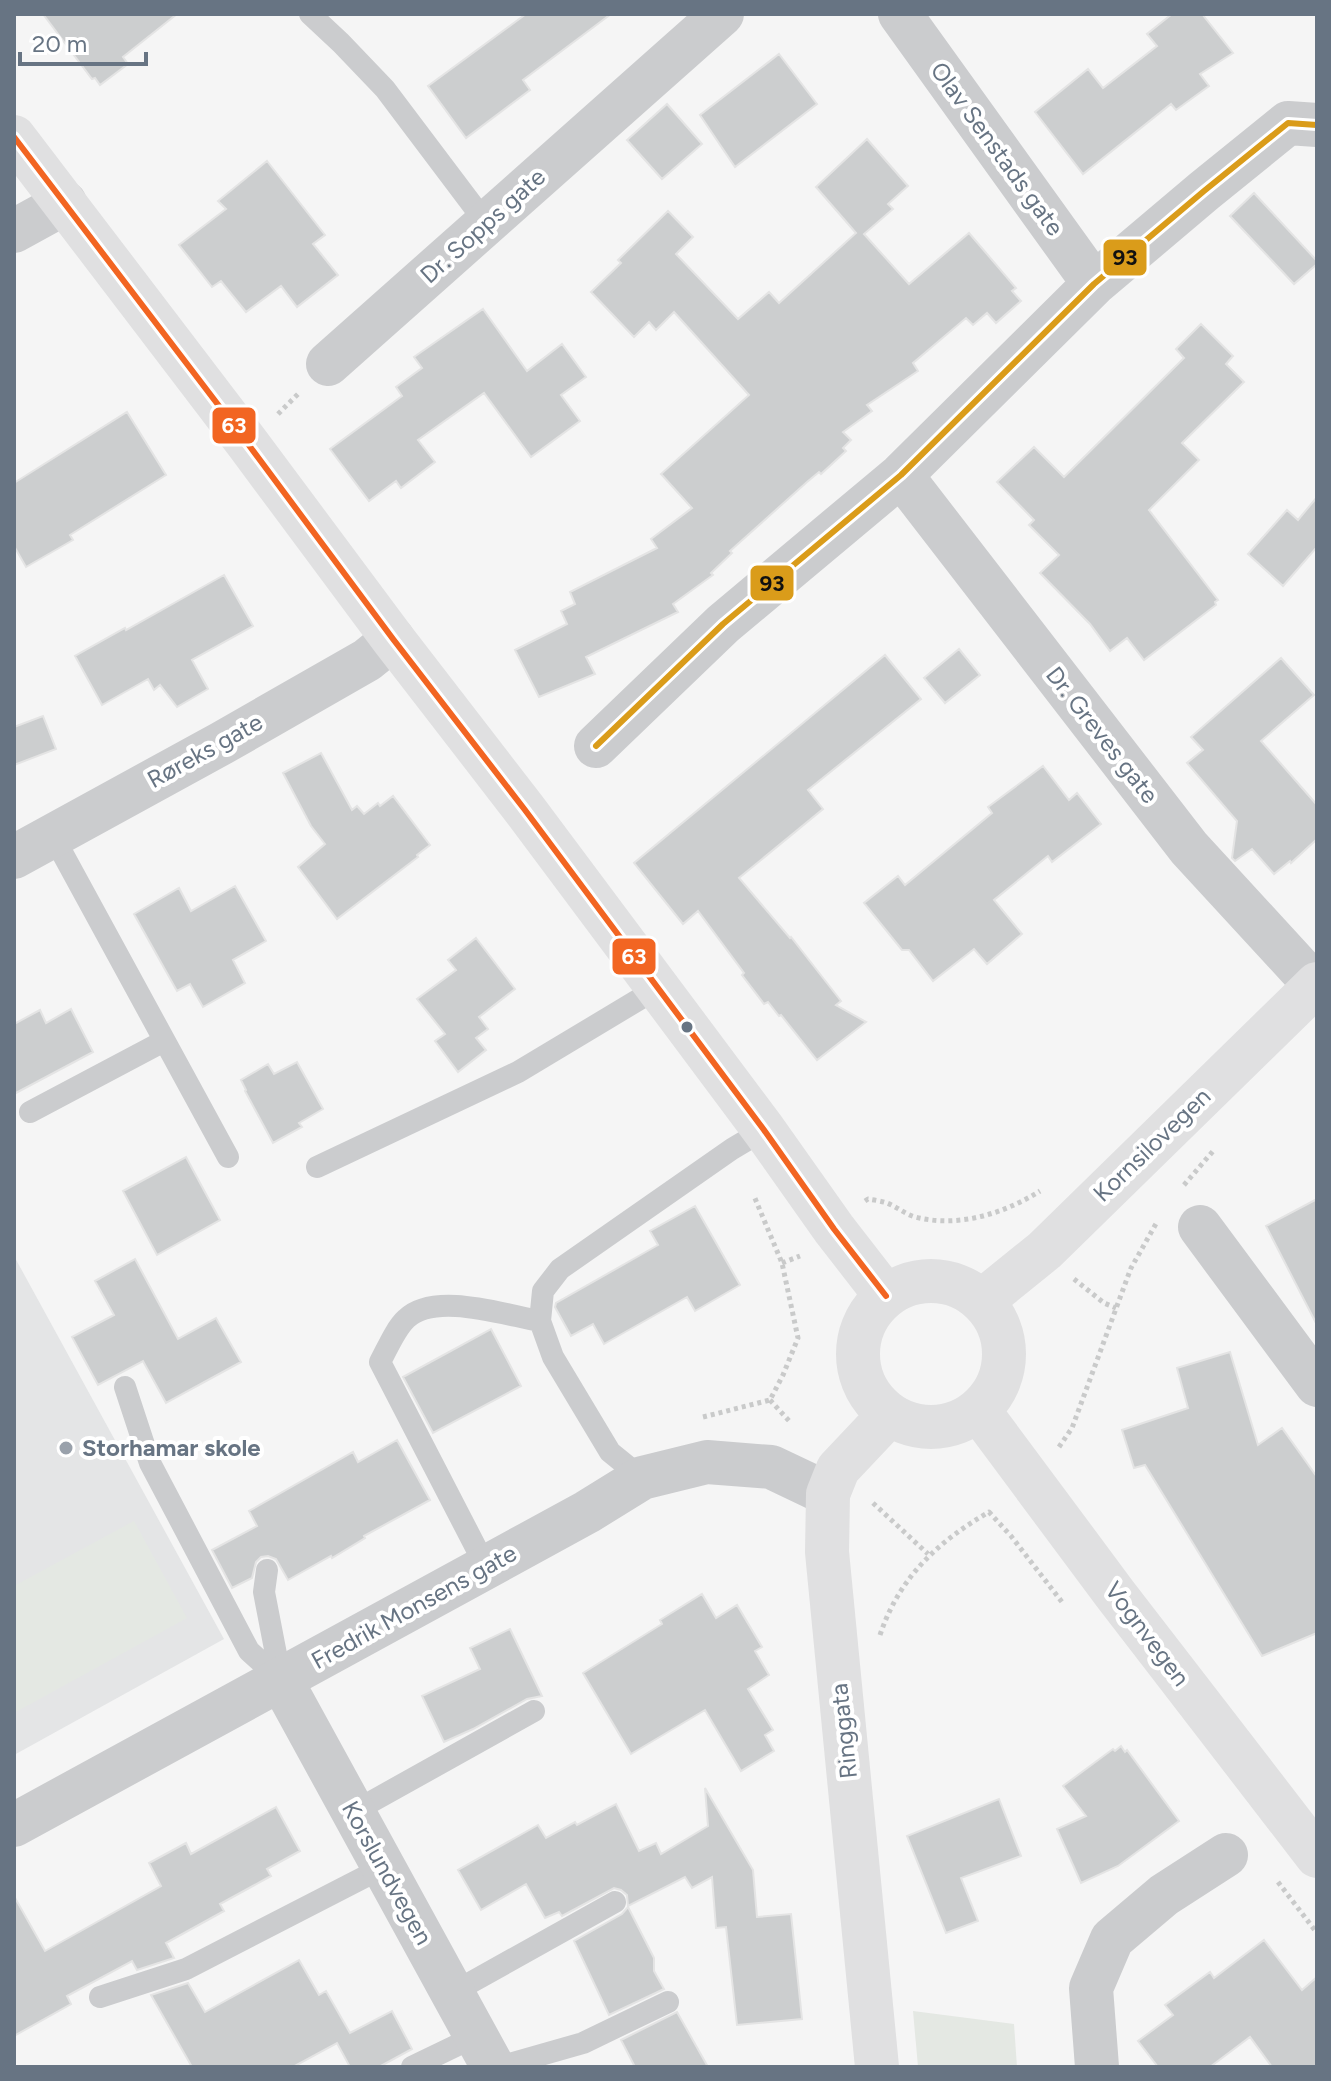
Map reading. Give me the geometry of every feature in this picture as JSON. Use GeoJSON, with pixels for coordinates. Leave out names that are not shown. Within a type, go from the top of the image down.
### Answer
{"type":"FeatureCollection","features":[{"type":"Feature","properties":{"kind":"main road"},"geometry":{"type":"LineString","coordinates":[[14,137],[525,810],[886,1296]]}},
{"type":"Feature","properties":{"kind":"main road","name":"Kornsilovegen"},"geometry":{"type":"LineString","coordinates":[[982,1301],[1045,1250],[1316,984]]}},
{"type":"Feature","properties":{"kind":"main road"},"geometry":{"type":"LineString","coordinates":[[929,1281],[948,1283],[966,1289],[982,1301],[996,1319],[1005,1353],[1002,1374],[993,1395],[979,1411],[953,1425],[921,1428],[888,1416],[866,1391],[857,1361],[859,1337],[866,1318],[886,1296],[908,1284],[929,1281]]}},
{"type":"Feature","properties":{"kind":"main road","name":"Vognvegen"},"geometry":{"type":"LineString","coordinates":[[979,1411],[1317,1856]]}},
{"type":"Feature","properties":{"kind":"main road","name":"Ringgata"},"geometry":{"type":"LineString","coordinates":[[877,2067],[827,1552],[828,1494],[838,1469],[888,1416]]}},
{"type":"Feature","properties":{"kind":"street","name":"Dr. Sopps gate"},"geometry":{"type":"LineString","coordinates":[[328,364],[722,14]]}},
{"type":"Feature","properties":{"kind":"street","name":"Olav Senstads gate"},"geometry":{"type":"LineString","coordinates":[[900,14],[1094,284]]}},
{"type":"Feature","properties":{"kind":"street"},"geometry":{"type":"LineString","coordinates":[[596,746],[723,624],[901,475],[1094,284],[1288,123],[1317,125]]}},
{"type":"Feature","properties":{"kind":"street"},"geometry":{"type":"LineString","coordinates":[[14,231],[65,203]]}},
{"type":"Feature","properties":{"kind":"street","name":"Dr. Greves gate"},"geometry":{"type":"LineString","coordinates":[[901,475],[1189,848],[1316,984]]}},
{"type":"Feature","properties":{"kind":"street","name":"Røreks gate"},"geometry":{"type":"LineString","coordinates":[[14,857],[367,660],[393,639]]}},
{"type":"Feature","properties":{"kind":"street"},"geometry":{"type":"LineString","coordinates":[[1200,1227],[1317,1385]]}},
{"type":"Feature","properties":{"kind":"street","name":"Fredrik Monsens gate"},"geometry":{"type":"LineString","coordinates":[[14,1825],[587,1512],[642,1478],[707,1462],[771,1467],[828,1494]]}},
{"type":"Feature","properties":{"kind":"street","name":"Korslundvegen"},"geometry":{"type":"LineString","coordinates":[[281,1680],[489,2057]]}},
{"type":"Feature","properties":{"kind":"street"},"geometry":{"type":"LineString","coordinates":[[1097,2067],[1091,1988],[1112,1939],[1164,1895],[1226,1855]]}},
{"type":"Feature","properties":{"kind":"lane"},"geometry":{"type":"LineString","coordinates":[[310,14],[385,89],[486,223]]}},
{"type":"Feature","properties":{"kind":"lane"},"geometry":{"type":"LineString","coordinates":[[53,836],[228,1157]]}},
{"type":"Feature","properties":{"kind":"lane"},"geometry":{"type":"LineString","coordinates":[[317,1167],[518,1072],[658,988]]}},
{"type":"Feature","properties":{"kind":"lane"},"geometry":{"type":"LineString","coordinates":[[30,1112],[164,1041]]}},
{"type":"Feature","properties":{"kind":"lane"},"geometry":{"type":"LineString","coordinates":[[642,1478],[610,1452],[553,1357],[540,1321],[543,1291],[560,1269],[764,1130]]}},
{"type":"Feature","properties":{"kind":"lane"},"geometry":{"type":"LineString","coordinates":[[486,1567],[380,1362],[406,1319],[425,1307],[451,1304],[540,1321]]}},
{"type":"Feature","properties":{"kind":"lane"},"geometry":{"type":"LineString","coordinates":[[125,1387],[150,1463],[249,1651],[281,1680]]}},
{"type":"Feature","properties":{"kind":"lane"},"geometry":{"type":"LineString","coordinates":[[267,1570],[264,1592],[281,1680]]}},
{"type":"Feature","properties":{"kind":"lane"},"geometry":{"type":"LineString","coordinates":[[353,1812],[534,1711]]}},
{"type":"Feature","properties":{"kind":"lane"},"geometry":{"type":"LineString","coordinates":[[100,1997],[186,1969],[384,1867]]}},
{"type":"Feature","properties":{"kind":"lane"},"geometry":{"type":"LineString","coordinates":[[452,1993],[615,1902]]}},
{"type":"Feature","properties":{"kind":"lane"},"geometry":{"type":"LineString","coordinates":[[412,2067],[583,2043],[668,2002]]}},
{"type":"Feature","properties":{"kind":"path"},"geometry":{"type":"LineString","coordinates":[[248,444],[328,364]]}},
{"type":"Feature","properties":{"kind":"path"},"geometry":{"type":"LineString","coordinates":[[861,1204],[868,1199],[887,1203],[911,1216],[957,1222],[1010,1208],[1047,1186]]}},
{"type":"Feature","properties":{"kind":"path"},"geometry":{"type":"LineString","coordinates":[[782,1263],[800,1256]]}},
{"type":"Feature","properties":{"kind":"path"},"geometry":{"type":"LineString","coordinates":[[1073,1278],[1104,1303],[1116,1308]]}},
{"type":"Feature","properties":{"kind":"path"},"geometry":{"type":"LineString","coordinates":[[770,1400],[791,1423]]}},
{"type":"Feature","properties":{"kind":"path"},"geometry":{"type":"LineString","coordinates":[[873,1503],[928,1554]]}},
{"type":"Feature","properties":{"kind":"path"},"geometry":{"type":"LineString","coordinates":[[878,1641],[887,1614],[900,1590],[928,1554],[989,1512],[1068,1609]]}},
{"type":"Feature","properties":{"kind":"path"},"geometry":{"type":"LineString","coordinates":[[1273,1876],[1317,1933]]}},
{"type":"Feature","properties":{"kind":"shaded area","name":"Storhamar skole"},"geometry":{"type":"Polygon","coordinates":[[[14,1256],[224,1639],[14,1755],[14,1256]]]}},
{"type":"Feature","properties":{"kind":"shaded area","name":"Storhamar skole"},"geometry":{"type":"Polygon","coordinates":[[[134,1521],[187,1618],[14,1713],[14,1586],[134,1521]]]}},
{"type":"Feature","properties":{"kind":"shaded area"},"geometry":{"type":"Polygon","coordinates":[[[913,2011],[1014,2024],[1017,2067],[918,2067],[913,2011]]]}},
{"type":"Feature","properties":{"kind":"building"},"geometry":{"type":"Polygon","coordinates":[[[43,14],[177,14],[123,57],[128,64],[100,85],[95,78],[92,79],[43,14]]]}},
{"type":"Feature","properties":{"kind":"building"},"geometry":{"type":"Polygon","coordinates":[[[526,14],[611,14],[523,80],[530,90],[466,138],[428,86],[526,14]]]}},
{"type":"Feature","properties":{"kind":"building"},"geometry":{"type":"Polygon","coordinates":[[[1172,14],[1202,14],[1233,53],[1200,74],[1209,86],[1176,110],[1171,104],[1083,174],[1035,112],[1088,69],[1103,88],[1157,46],[1147,34],[1172,14]]]}},
{"type":"Feature","properties":{"kind":"building"},"geometry":{"type":"Polygon","coordinates":[[[779,54],[817,104],[735,167],[700,115],[779,54]]]}},
{"type":"Feature","properties":{"kind":"building"},"geometry":{"type":"Polygon","coordinates":[[[667,104],[702,144],[662,179],[627,140],[667,104]]]}},
{"type":"Feature","properties":{"kind":"building"},"geometry":{"type":"Polygon","coordinates":[[[867,139],[908,186],[888,204],[893,209],[864,234],[909,284],[969,233],[1016,288],[1012,291],[1021,301],[996,323],[987,313],[973,325],[966,318],[913,363],[918,371],[867,405],[872,411],[843,432],[851,440],[843,448],[846,451],[730,551],[732,553],[711,573],[713,575],[673,604],[678,612],[586,657],[595,674],[539,697],[515,650],[567,624],[561,611],[575,604],[570,592],[657,548],[651,539],[692,508],[661,474],[749,395],[674,312],[656,330],[649,322],[634,337],[591,292],[621,263],[618,260],[668,211],[693,237],[676,254],[738,319],[769,292],[779,303],[856,233],[816,187],[867,139]]]}},
{"type":"Feature","properties":{"kind":"building"},"geometry":{"type":"Polygon","coordinates":[[[267,161],[325,235],[313,244],[338,275],[297,307],[281,286],[246,312],[221,281],[212,287],[179,245],[226,209],[218,201],[267,161]]]}},
{"type":"Feature","properties":{"kind":"building"},"geometry":{"type":"Polygon","coordinates":[[[1254,193],[1317,261],[1294,284],[1230,216],[1254,193]]]}},
{"type":"Feature","properties":{"kind":"building"},"geometry":{"type":"Polygon","coordinates":[[[483,309],[527,371],[562,344],[586,377],[561,395],[580,421],[531,457],[484,393],[418,440],[435,462],[401,488],[396,481],[369,501],[330,449],[402,396],[396,387],[422,368],[414,357],[483,309]]]}},
{"type":"Feature","properties":{"kind":"building"},"geometry":{"type":"Polygon","coordinates":[[[1201,324],[1233,356],[1226,364],[1244,382],[1182,443],[1199,460],[1149,510],[1218,600],[1216,605],[1144,660],[1127,638],[1110,651],[1090,624],[1040,573],[1059,555],[1029,525],[1034,520],[997,482],[1034,447],[1064,477],[1184,358],[1176,349],[1201,324]]]}},
{"type":"Feature","properties":{"kind":"building"},"geometry":{"type":"Polygon","coordinates":[[[127,412],[166,475],[70,535],[73,540],[26,567],[14,546],[14,483],[127,412]]]}},
{"type":"Feature","properties":{"kind":"building"},"geometry":{"type":"Polygon","coordinates":[[[1317,497],[1317,547],[1283,586],[1248,554],[1287,510],[1298,520],[1317,497]]]}},
{"type":"Feature","properties":{"kind":"building"},"geometry":{"type":"Polygon","coordinates":[[[224,575],[253,626],[192,660],[208,689],[177,707],[160,685],[154,690],[148,679],[102,705],[75,656],[224,575]]]}},
{"type":"Feature","properties":{"kind":"building"},"geometry":{"type":"Polygon","coordinates":[[[959,649],[980,675],[945,703],[924,678],[959,649]]]}},
{"type":"Feature","properties":{"kind":"building"},"geometry":{"type":"Polygon","coordinates":[[[885,655],[921,699],[808,790],[823,809],[739,878],[841,1001],[836,1005],[866,1022],[817,1060],[781,1015],[768,1002],[764,1004],[698,911],[683,924],[634,863],[885,655]]]}},
{"type":"Feature","properties":{"kind":"building"},"geometry":{"type":"Polygon","coordinates":[[[1281,658],[1314,695],[1261,741],[1317,805],[1317,839],[1274,874],[1252,849],[1235,861],[1232,858],[1237,821],[1187,763],[1203,750],[1191,737],[1281,658]]]}},
{"type":"Feature","properties":{"kind":"building"},"geometry":{"type":"Polygon","coordinates":[[[43,716],[56,749],[14,765],[14,727],[43,716]]]}},
{"type":"Feature","properties":{"kind":"building"},"geometry":{"type":"Polygon","coordinates":[[[321,753],[352,810],[357,806],[364,814],[393,796],[430,845],[337,919],[298,867],[325,844],[311,826],[283,773],[321,753]]]}},
{"type":"Feature","properties":{"kind":"building"},"geometry":{"type":"Polygon","coordinates":[[[1043,766],[1069,800],[1077,793],[1101,824],[1052,862],[1048,856],[994,900],[1022,934],[987,964],[974,949],[933,981],[909,950],[902,950],[864,903],[898,876],[905,885],[992,813],[988,807],[1043,766]]]}},
{"type":"Feature","properties":{"kind":"building"},"geometry":{"type":"Polygon","coordinates":[[[235,886],[266,941],[233,960],[245,983],[203,1007],[190,984],[177,991],[134,914],[179,888],[191,911],[235,886]]]}},
{"type":"Feature","properties":{"kind":"building"},"geometry":{"type":"Polygon","coordinates":[[[476,938],[515,989],[479,1017],[488,1029],[476,1038],[486,1050],[458,1072],[435,1041],[445,1034],[417,999],[456,970],[448,960],[476,938]]]}},
{"type":"Feature","properties":{"kind":"building"},"geometry":{"type":"Polygon","coordinates":[[[71,1009],[93,1052],[14,1094],[14,1024],[40,1010],[46,1023],[71,1009]]]}},
{"type":"Feature","properties":{"kind":"building"},"geometry":{"type":"Polygon","coordinates":[[[297,1062],[323,1109],[299,1123],[302,1127],[273,1143],[241,1080],[268,1064],[274,1074],[297,1062]]]}},
{"type":"Feature","properties":{"kind":"building"},"geometry":{"type":"Polygon","coordinates":[[[186,1157],[220,1220],[157,1255],[123,1191],[186,1157]]]}},
{"type":"Feature","properties":{"kind":"building"},"geometry":{"type":"Polygon","coordinates":[[[1317,1199],[1317,1325],[1266,1226],[1317,1199]]]}},
{"type":"Feature","properties":{"kind":"building"},"geometry":{"type":"Polygon","coordinates":[[[695,1206],[740,1285],[695,1311],[687,1297],[604,1344],[593,1324],[571,1336],[555,1307],[556,1303],[658,1245],[650,1231],[695,1206]]]}},
{"type":"Feature","properties":{"kind":"building"},"geometry":{"type":"Polygon","coordinates":[[[135,1259],[178,1339],[216,1318],[241,1362],[166,1403],[143,1361],[98,1385],[72,1337],[114,1315],[95,1281],[135,1259]]]}},
{"type":"Feature","properties":{"kind":"building"},"geometry":{"type":"Polygon","coordinates":[[[491,1329],[521,1386],[433,1433],[403,1377],[491,1329]]]}},
{"type":"Feature","properties":{"kind":"building"},"geometry":{"type":"Polygon","coordinates":[[[1230,1352],[1258,1445],[1282,1428],[1317,1477],[1317,1633],[1262,1656],[1145,1465],[1134,1468],[1122,1430],[1188,1408],[1177,1368],[1230,1352]]]}},
{"type":"Feature","properties":{"kind":"building"},"geometry":{"type":"Polygon","coordinates":[[[397,1440],[430,1500],[364,1536],[332,1558],[288,1580],[276,1559],[261,1557],[256,1562],[252,1578],[232,1588],[212,1550],[257,1526],[249,1511],[353,1452],[358,1462],[397,1440]]]}},
{"type":"Feature","properties":{"kind":"building"},"geometry":{"type":"Polygon","coordinates":[[[702,1594],[716,1618],[737,1605],[762,1647],[755,1651],[769,1675],[748,1689],[773,1730],[765,1735],[774,1751],[741,1771],[705,1710],[631,1754],[583,1673],[662,1624],[660,1620],[702,1594]]]}},
{"type":"Feature","properties":{"kind":"building"},"geometry":{"type":"Polygon","coordinates":[[[510,1629],[542,1696],[527,1699],[444,1742],[422,1696],[480,1669],[470,1648],[510,1629]]]}},
{"type":"Feature","properties":{"kind":"building"},"geometry":{"type":"Polygon","coordinates":[[[1121,1746],[1179,1821],[1118,1866],[1081,1883],[1057,1829],[1086,1816],[1063,1786],[1121,1746]]]}},
{"type":"Feature","properties":{"kind":"building"},"geometry":{"type":"Polygon","coordinates":[[[705,1788],[753,1870],[757,1917],[791,1914],[802,2019],[737,2025],[726,1927],[716,1928],[712,1877],[692,1888],[685,1877],[628,1906],[627,1895],[614,1888],[562,1916],[559,1912],[545,1918],[526,1884],[481,1910],[458,1870],[538,1825],[546,1838],[616,1804],[639,1851],[656,1843],[661,1854],[708,1826],[705,1788]]]}},
{"type":"Feature","properties":{"kind":"building"},"geometry":{"type":"Polygon","coordinates":[[[999,1799],[1021,1856],[961,1878],[978,1921],[946,1933],[907,1836],[999,1799]]]}},
{"type":"Feature","properties":{"kind":"building"},"geometry":{"type":"Polygon","coordinates":[[[276,1807],[300,1851],[267,1869],[271,1876],[220,1904],[224,1911],[166,1943],[174,1958],[137,1970],[132,1961],[67,1996],[71,2004],[14,2036],[14,1896],[45,1951],[161,1886],[149,1863],[186,1843],[191,1854],[276,1807]]]}},
{"type":"Feature","properties":{"kind":"building"},"geometry":{"type":"Polygon","coordinates":[[[628,1907],[654,1958],[654,1971],[664,1989],[609,2015],[574,1941],[622,1914],[628,1907]]]}},
{"type":"Feature","properties":{"kind":"building"},"geometry":{"type":"Polygon","coordinates":[[[1264,1940],[1302,1990],[1317,1977],[1317,2067],[1272,2067],[1250,2037],[1210,2067],[1158,2067],[1138,2041],[1173,2015],[1165,2005],[1210,1972],[1214,1978],[1264,1940]]]}},
{"type":"Feature","properties":{"kind":"building"},"geometry":{"type":"Polygon","coordinates":[[[299,1960],[319,1995],[326,1991],[350,2033],[392,2011],[412,2049],[379,2067],[350,2067],[337,2043],[293,2067],[192,2067],[151,1995],[188,1983],[205,2012],[299,1960]]]}},
{"type":"Feature","properties":{"kind":"building"},"geometry":{"type":"Polygon","coordinates":[[[677,2012],[708,2067],[635,2067],[621,2040],[677,2012]]]}},
{"type":"Feature","properties":{"kind":"transit line","name":"93"},"geometry":{"type":"LineString","coordinates":[[596,746],[723,624],[901,475],[1094,284],[1288,123],[1317,125]]}},
{"type":"Feature","properties":{"kind":"transit line","name":"63"},"geometry":{"type":"LineString","coordinates":[[14,137],[525,810],[886,1296]]}},
{"type":"Feature","properties":{"kind":"place","name":"Storhamar skole"},"geometry":{"type":"Point","coordinates":[66,1448]}}]}
